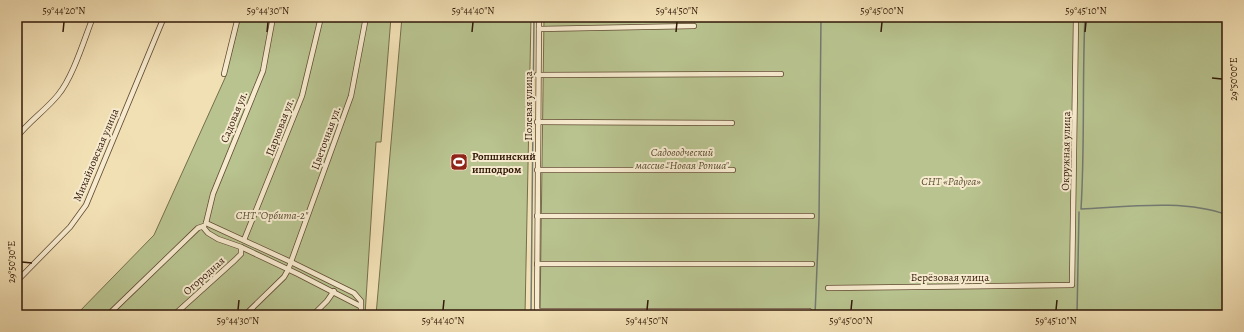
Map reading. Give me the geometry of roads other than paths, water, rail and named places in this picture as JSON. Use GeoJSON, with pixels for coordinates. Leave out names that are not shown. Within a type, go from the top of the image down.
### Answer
{"type":"FeatureCollection","features":[{"type":"Feature","properties":{"kind":"street"},"geometry":{"type":"LineString","coordinates":[[17,137],[24,128],[30,124],[59,94],[73,69],[93,17]]}},
{"type":"Feature","properties":{"kind":"street","name":"Михайловская улица"},"geometry":{"type":"LineString","coordinates":[[17,281],[70,227],[86,205],[164,17]]}},
{"type":"Feature","properties":{"kind":"street"},"geometry":{"type":"LineString","coordinates":[[224,74],[238,17]]}},
{"type":"Feature","properties":{"kind":"street","name":"Садовая ул."},"geometry":{"type":"LineString","coordinates":[[204,225],[214,194],[263,70],[273,17]]}},
{"type":"Feature","properties":{"kind":"street","name":"Парковая ул."},"geometry":{"type":"LineString","coordinates":[[244,240],[302,96],[321,17]]}},
{"type":"Feature","properties":{"kind":"street","name":"Цветочная ул."},"geometry":{"type":"LineString","coordinates":[[245,315],[284,277],[288,270],[351,96],[366,17]]}},
{"type":"Feature","properties":{"kind":"street","name":"Полевая улица"},"geometry":{"type":"LineString","coordinates":[[537,313],[537,75],[539,17]]}},
{"type":"Feature","properties":{"kind":"street","name":"Окружная улица"},"geometry":{"type":"LineString","coordinates":[[1072,285],[1076,17]]}},
{"type":"Feature","properties":{"kind":"street"},"geometry":{"type":"LineString","coordinates":[[539,29],[694,26]]}},
{"type":"Feature","properties":{"kind":"street"},"geometry":{"type":"LineString","coordinates":[[537,75],[782,74]]}},
{"type":"Feature","properties":{"kind":"street"},"geometry":{"type":"LineString","coordinates":[[537,122],[732,123]]}},
{"type":"Feature","properties":{"kind":"street"},"geometry":{"type":"LineString","coordinates":[[537,170],[733,170]]}},
{"type":"Feature","properties":{"kind":"street"},"geometry":{"type":"LineString","coordinates":[[537,216],[812,216]]}},
{"type":"Feature","properties":{"kind":"street"},"geometry":{"type":"LineString","coordinates":[[204,225],[208,233],[218,239],[241,247],[334,291],[360,306]]}},
{"type":"Feature","properties":{"kind":"street"},"geometry":{"type":"LineString","coordinates":[[108,315],[198,228],[204,225],[244,240],[354,293],[360,301],[360,315]]}},
{"type":"Feature","properties":{"kind":"street","name":"Огородная"},"geometry":{"type":"LineString","coordinates":[[174,315],[241,254],[241,247]]}},
{"type":"Feature","properties":{"kind":"street"},"geometry":{"type":"LineString","coordinates":[[536,264],[812,264]]}},
{"type":"Feature","properties":{"kind":"street","name":"Берёзовая улица"},"geometry":{"type":"LineString","coordinates":[[828,288],[1072,285]]}},
{"type":"Feature","properties":{"kind":"street"},"geometry":{"type":"LineString","coordinates":[[313,315],[327,301],[334,291]]}},
{"type":"Feature","properties":{"kind":"street"},"geometry":{"type":"LineString","coordinates":[[537,313],[809,311]]}},
{"type":"Feature","properties":{"kind":"waterway"},"geometry":{"type":"LineString","coordinates":[[531,315],[534,17]]}},
{"type":"Feature","properties":{"kind":"waterway"},"geometry":{"type":"LineString","coordinates":[[815,315],[819,219],[821,17]]}},
{"type":"Feature","properties":{"kind":"waterway"},"geometry":{"type":"LineString","coordinates":[[1085,17],[1081,209],[1155,205],[1193,207],[1211,210],[1227,215]]}},
{"type":"Feature","properties":{"kind":"waterway"},"geometry":{"type":"LineString","coordinates":[[1077,315],[1079,212]]}},
{"type":"Feature","properties":{"kind":"place","name":"Ропшинский ипподром"},"geometry":{"type":"Point","coordinates":[459,162]}},
{"type":"Feature","properties":{"kind":"park label","name":"Садоводческий массив \"Новая Ропша\""},"geometry":{"type":"Point","coordinates":[682,158]}},
{"type":"Feature","properties":{"kind":"park label","name":"СНТ «Радуга»"},"geometry":{"type":"Point","coordinates":[951,181]}},
{"type":"Feature","properties":{"kind":"park label","name":"СНТ \"Орбита-2\""},"geometry":{"type":"Point","coordinates":[272,215]}}]}
